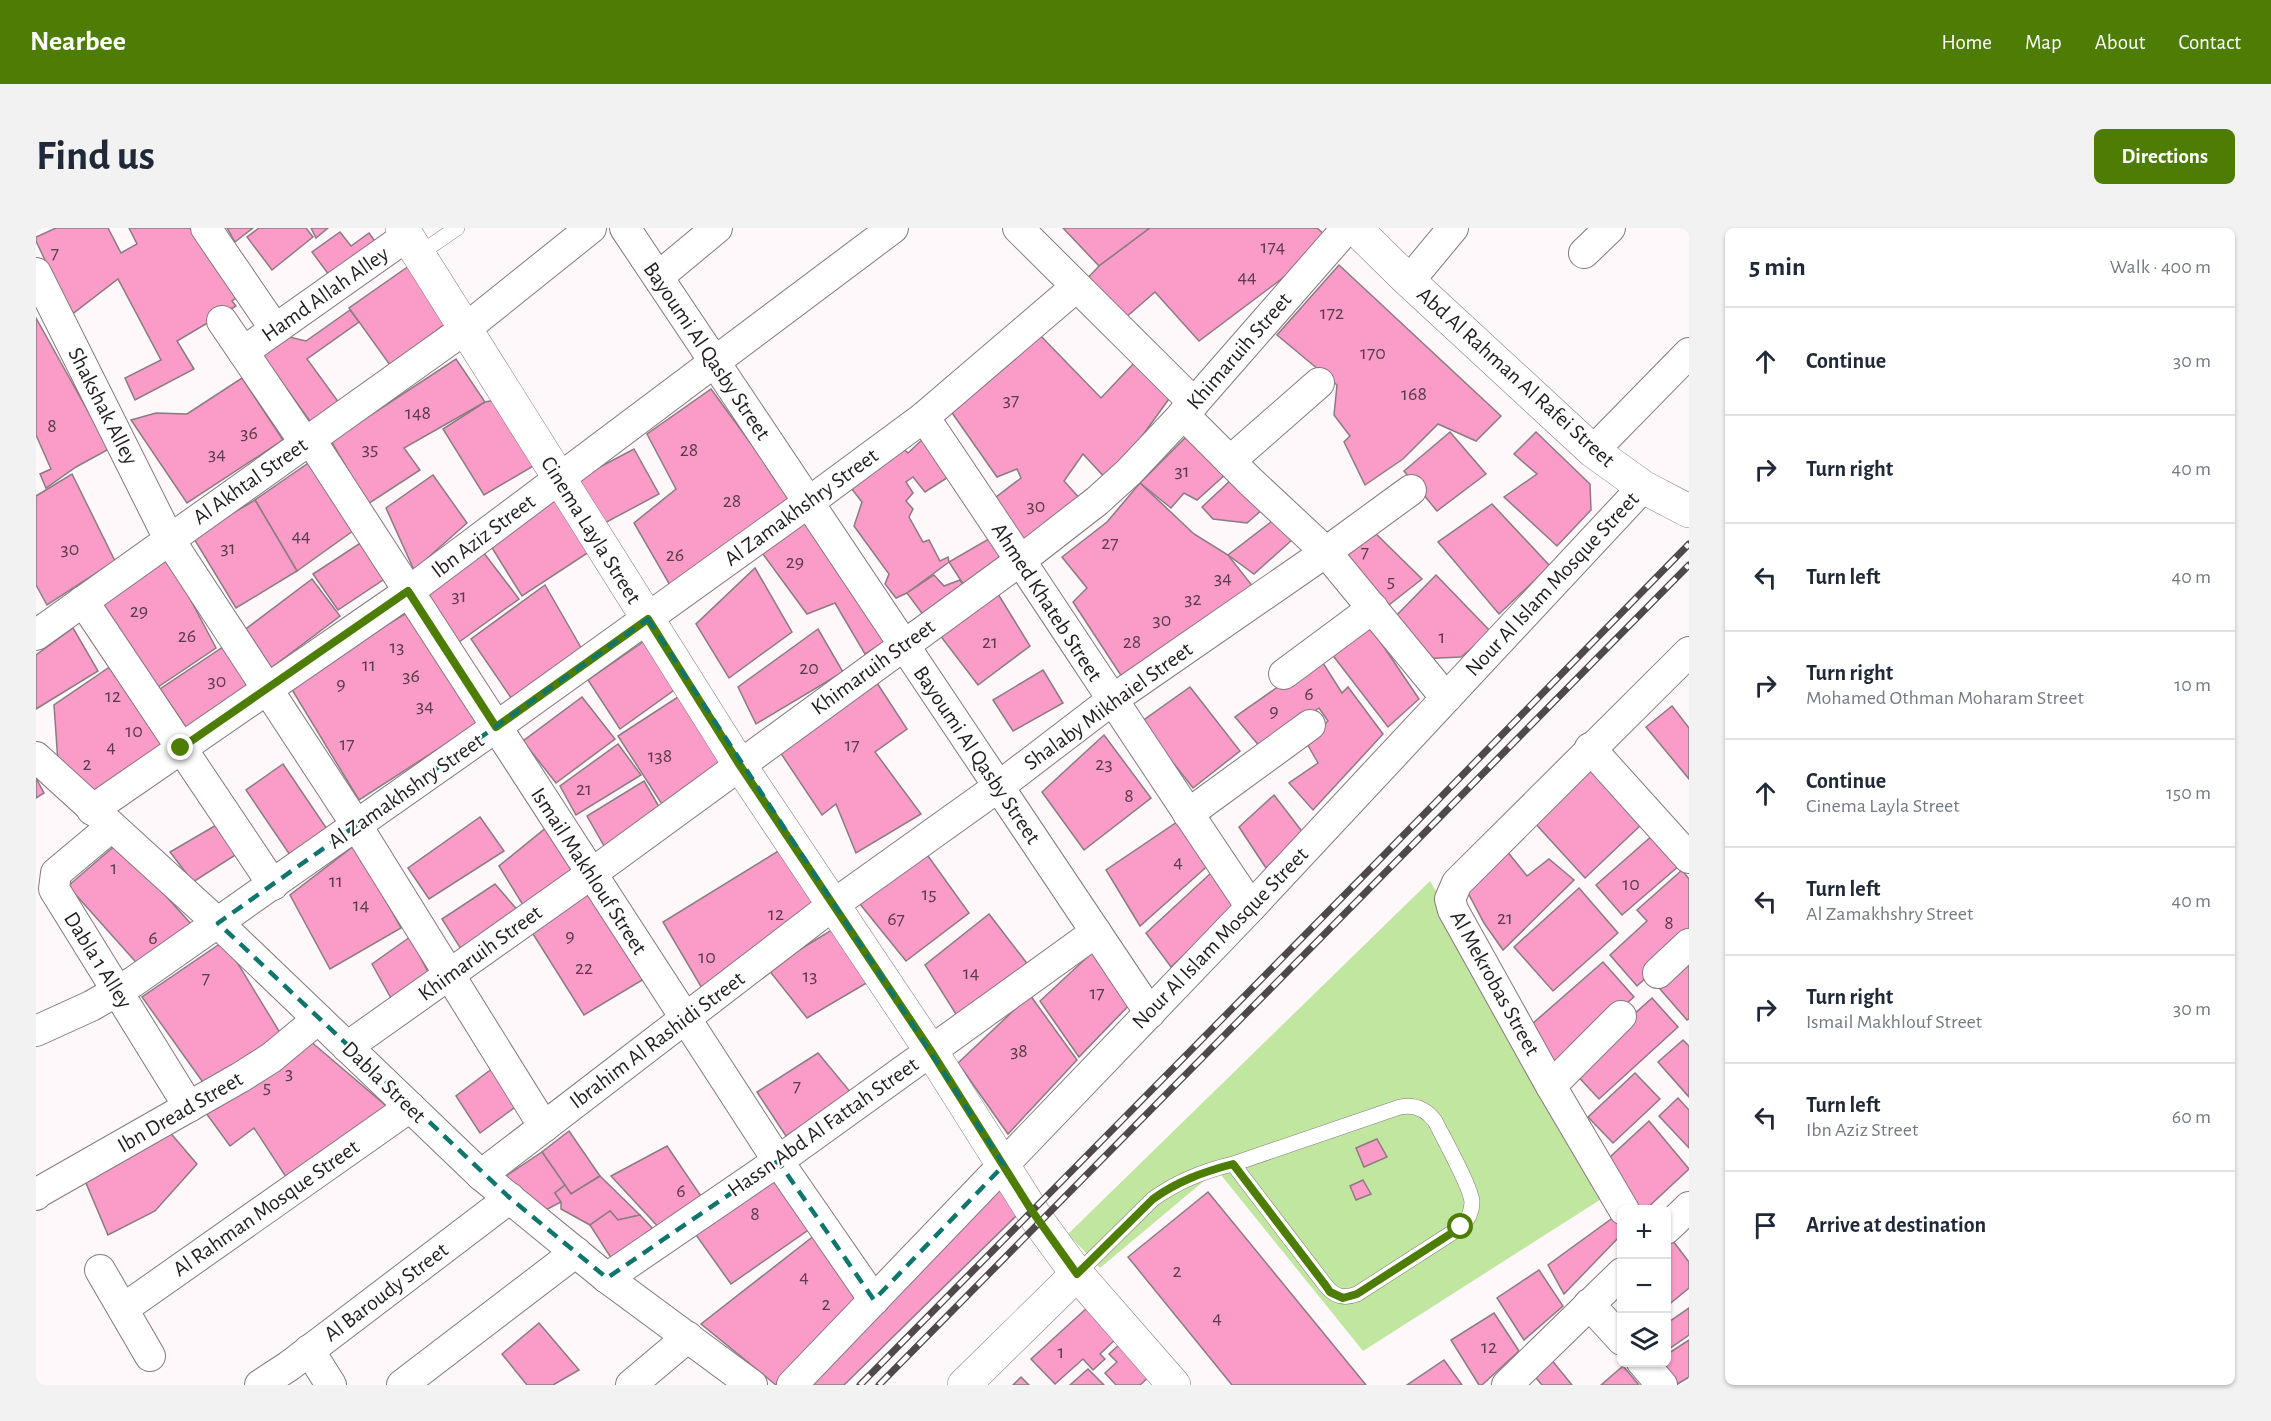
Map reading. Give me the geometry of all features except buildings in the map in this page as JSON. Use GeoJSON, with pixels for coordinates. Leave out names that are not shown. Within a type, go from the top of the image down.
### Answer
{"type":"FeatureCollection","features":[{"type":"Feature","properties":{"kind":"street"},"geometry":{"type":"LineString","coordinates":[[206,228],[275,329]]}},
{"type":"Feature","properties":{"kind":"street"},"geometry":{"type":"LineString","coordinates":[[465,328],[591,228]]}},
{"type":"Feature","properties":{"kind":"street","name":"Bayoumi Al Qasby Street"},"geometry":{"type":"LineString","coordinates":[[626,228],[1150,1012]]}},
{"type":"Feature","properties":{"kind":"street"},"geometry":{"type":"LineString","coordinates":[[658,277],[717,228]]}},
{"type":"Feature","properties":{"kind":"street","name":"Ibn Aziz Street"},"geometry":{"type":"LineString","coordinates":[[102,818],[181,748],[408,591],[893,228]]}},
{"type":"Feature","properties":{"kind":"street"},"geometry":{"type":"LineString","coordinates":[[1018,228],[1189,409],[1230,461],[1326,552],[1446,698]]}},
{"type":"Feature","properties":{"kind":"street","name":"Khimaruih Street"},"geometry":{"type":"LineString","coordinates":[[347,1047],[591,874],[1021,560],[1098,501],[1189,409],[1347,228]]}},
{"type":"Feature","properties":{"kind":"street","name":"Abd Al Rahman Al Rafei Street"},"geometry":{"type":"LineString","coordinates":[[1355,228],[1593,451],[1643,486],[1689,512]]}},
{"type":"Feature","properties":{"kind":"street"},"geometry":{"type":"LineString","coordinates":[[1409,281],[1452,228]]}},
{"type":"Feature","properties":{"kind":"street"},"geometry":{"type":"LineString","coordinates":[[1584,253],[1610,228]]}},
{"type":"Feature","properties":{"kind":"street","name":"Hamd Allah Alley"},"geometry":{"type":"LineString","coordinates":[[243,352],[409,240]]}},
{"type":"Feature","properties":{"kind":"street","name":"Cinema Layla Street"},"geometry":{"type":"LineString","coordinates":[[409,240],[739,764],[931,1051],[1039,1222],[1077,1274],[1174,1385]]}},
{"type":"Feature","properties":{"kind":"street","name":"Shakshak Alley"},"geometry":{"type":"LineString","coordinates":[[36,273],[169,538],[357,826],[544,1127]]}},
{"type":"Feature","properties":{"kind":"street","name":"Al Zamakhshry Street"},"geometry":{"type":"LineString","coordinates":[[36,1031],[117,991],[273,885],[648,619],[924,417],[1076,287]]}},
{"type":"Feature","properties":{"kind":"street","name":"Hamd Allah Alley"},"geometry":{"type":"LineString","coordinates":[[222,321],[307,441]]}},
{"type":"Feature","properties":{"kind":"street","name":"Al Akhtal Street"},"geometry":{"type":"LineString","coordinates":[[36,635],[465,328]]}},
{"type":"Feature","properties":{"kind":"street"},"geometry":{"type":"LineString","coordinates":[[1593,451],[1689,353]]}},
{"type":"Feature","properties":{"kind":"street"},"geometry":{"type":"LineString","coordinates":[[1230,461],[1320,383]]}},
{"type":"Feature","properties":{"kind":"street","name":"Ahmed Khateb Street"},"geometry":{"type":"LineString","coordinates":[[924,417],[1251,907]]}},
{"type":"Feature","properties":{"kind":"street","name":"Ismail Makhlouf Street"},"geometry":{"type":"LineString","coordinates":[[307,441],[408,591],[778,1161],[874,1300]]}},
{"type":"Feature","properties":{"kind":"street","name":"Nour Al Islam Mosque Street"},"geometry":{"type":"LineString","coordinates":[[792,1385],[1251,907],[1643,486]]}},
{"type":"Feature","properties":{"kind":"street","name":"Shalaby Mikhaiel Street"},"geometry":{"type":"LineString","coordinates":[[833,905],[998,787],[1112,700],[1412,490]]}},
{"type":"Feature","properties":{"kind":"street"},"geometry":{"type":"LineString","coordinates":[[83,601],[273,885]]}},
{"type":"Feature","properties":{"kind":"street"},"geometry":{"type":"LineString","coordinates":[[1284,674],[1372,608]]}},
{"type":"Feature","properties":{"kind":"street","name":"Al Mekrobas Street"},"geometry":{"type":"LineString","coordinates":[[1622,1205],[1551,1086],[1450,899],[1457,883],[1590,748],[1689,652]]}},
{"type":"Feature","properties":{"kind":"street"},"geometry":{"type":"LineString","coordinates":[[1188,814],[1310,725]]}},
{"type":"Feature","properties":{"kind":"street"},"geometry":{"type":"LineString","coordinates":[[1590,748],[1689,858]]}},
{"type":"Feature","properties":{"kind":"street","name":"Dabla Street"},"geometry":{"type":"LineString","coordinates":[[36,757],[218,923],[481,1175],[608,1278],[752,1385]]}},
{"type":"Feature","properties":{"kind":"street","name":"Dabla 1 Alley"},"geometry":{"type":"LineString","coordinates":[[102,818],[56,873],[53,882],[54,890],[189,1107]]}},
{"type":"Feature","properties":{"kind":"street","name":"Ibrahim Al Rashidi Street"},"geometry":{"type":"LineString","coordinates":[[481,1175],[833,905]]}},
{"type":"Feature","properties":{"kind":"street","name":"Hassn Abd Al Fattah Street"},"geometry":{"type":"LineString","coordinates":[[608,1278],[778,1161],[1096,932]]}},
{"type":"Feature","properties":{"kind":"street"},"geometry":{"type":"LineString","coordinates":[[1658,973],[1689,944]]}},
{"type":"Feature","properties":{"kind":"street"},"geometry":{"type":"LineString","coordinates":[[1551,1086],[1621,1016]]}},
{"type":"Feature","properties":{"kind":"street","name":"Ibn Dread Street"},"geometry":{"type":"LineString","coordinates":[[36,1195],[271,1058],[318,1019]]}},
{"type":"Feature","properties":{"kind":"street","name":"Al Rahman Mosque Street"},"geometry":{"type":"LineString","coordinates":[[123,1310],[410,1107]]}},
{"type":"Feature","properties":{"kind":"street","name":"Al Baroudy Street"},"geometry":{"type":"LineString","coordinates":[[260,1385],[510,1198]]}},
{"type":"Feature","properties":{"kind":"street"},"geometry":{"type":"LineString","coordinates":[[402,1385],[576,1252]]}},
{"type":"Feature","properties":{"kind":"street"},"geometry":{"type":"LineString","coordinates":[[100,1270],[150,1356]]}},
{"type":"Feature","properties":{"kind":"street"},"geometry":{"type":"LineString","coordinates":[[964,1385],[1077,1274]]}},
{"type":"Feature","properties":{"kind":"street"},"geometry":{"type":"LineString","coordinates":[[1507,1385],[1617,1278]]}},
{"type":"Feature","properties":{"kind":"street"},"geometry":{"type":"LineString","coordinates":[[1589,1304],[1617,1335]]}},
{"type":"Feature","properties":{"kind":"street"},"geometry":{"type":"LineString","coordinates":[[631,1385],[688,1337]]}},
{"type":"Feature","properties":{"kind":"street"},"geometry":{"type":"LineString","coordinates":[[309,1350],[331,1385]]}},
{"type":"Feature","properties":{"kind":"street"},"geometry":{"type":"LineString","coordinates":[[1646,1367],[1662,1385]]}},
{"type":"Feature","properties":{"kind":"lane"},"geometry":{"type":"LineString","coordinates":[[409,240],[457,228]]}},
{"type":"Feature","properties":{"kind":"lane"},"geometry":{"type":"LineString","coordinates":[[1077,1274],[1153,1199],[1167,1189],[1199,1174],[1400,1107],[1416,1106],[1430,1114],[1435,1121],[1471,1195],[1471,1209],[1466,1222],[1461,1227],[1357,1294],[1343,1298],[1330,1292],[1233,1164]]}},
{"type":"Feature","properties":{"kind":"highlighted area"},"geometry":{"type":"Polygon","coordinates":[[[648,619],[1004,1165],[874,1300],[778,1161],[607,1278],[510,1198],[218,923],[648,619]]]}},
{"type":"Feature","properties":{"kind":"green space"},"geometry":{"type":"Polygon","coordinates":[[[1430,881],[1614,1191],[1363,1351],[1217,1170],[1100,1268],[1068,1234],[1430,881]]]}},
{"type":"Feature","properties":{"kind":"railway"},"geometry":{"type":"LineString","coordinates":[[860,1385],[1689,544]]}},
{"type":"Feature","properties":{"kind":"railway"},"geometry":{"type":"LineString","coordinates":[[879,1385],[1689,565]]}},
{"type":"Feature","properties":{"kind":"route"},"geometry":{"type":"LineString","coordinates":[[181,748],[408,591],[496,727],[648,619],[739,764],[931,1051],[1039,1222],[1077,1274],[1153,1199],[1167,1189],[1182,1180],[1233,1164],[1330,1292],[1343,1298],[1357,1294],[1461,1227]]}}]}
